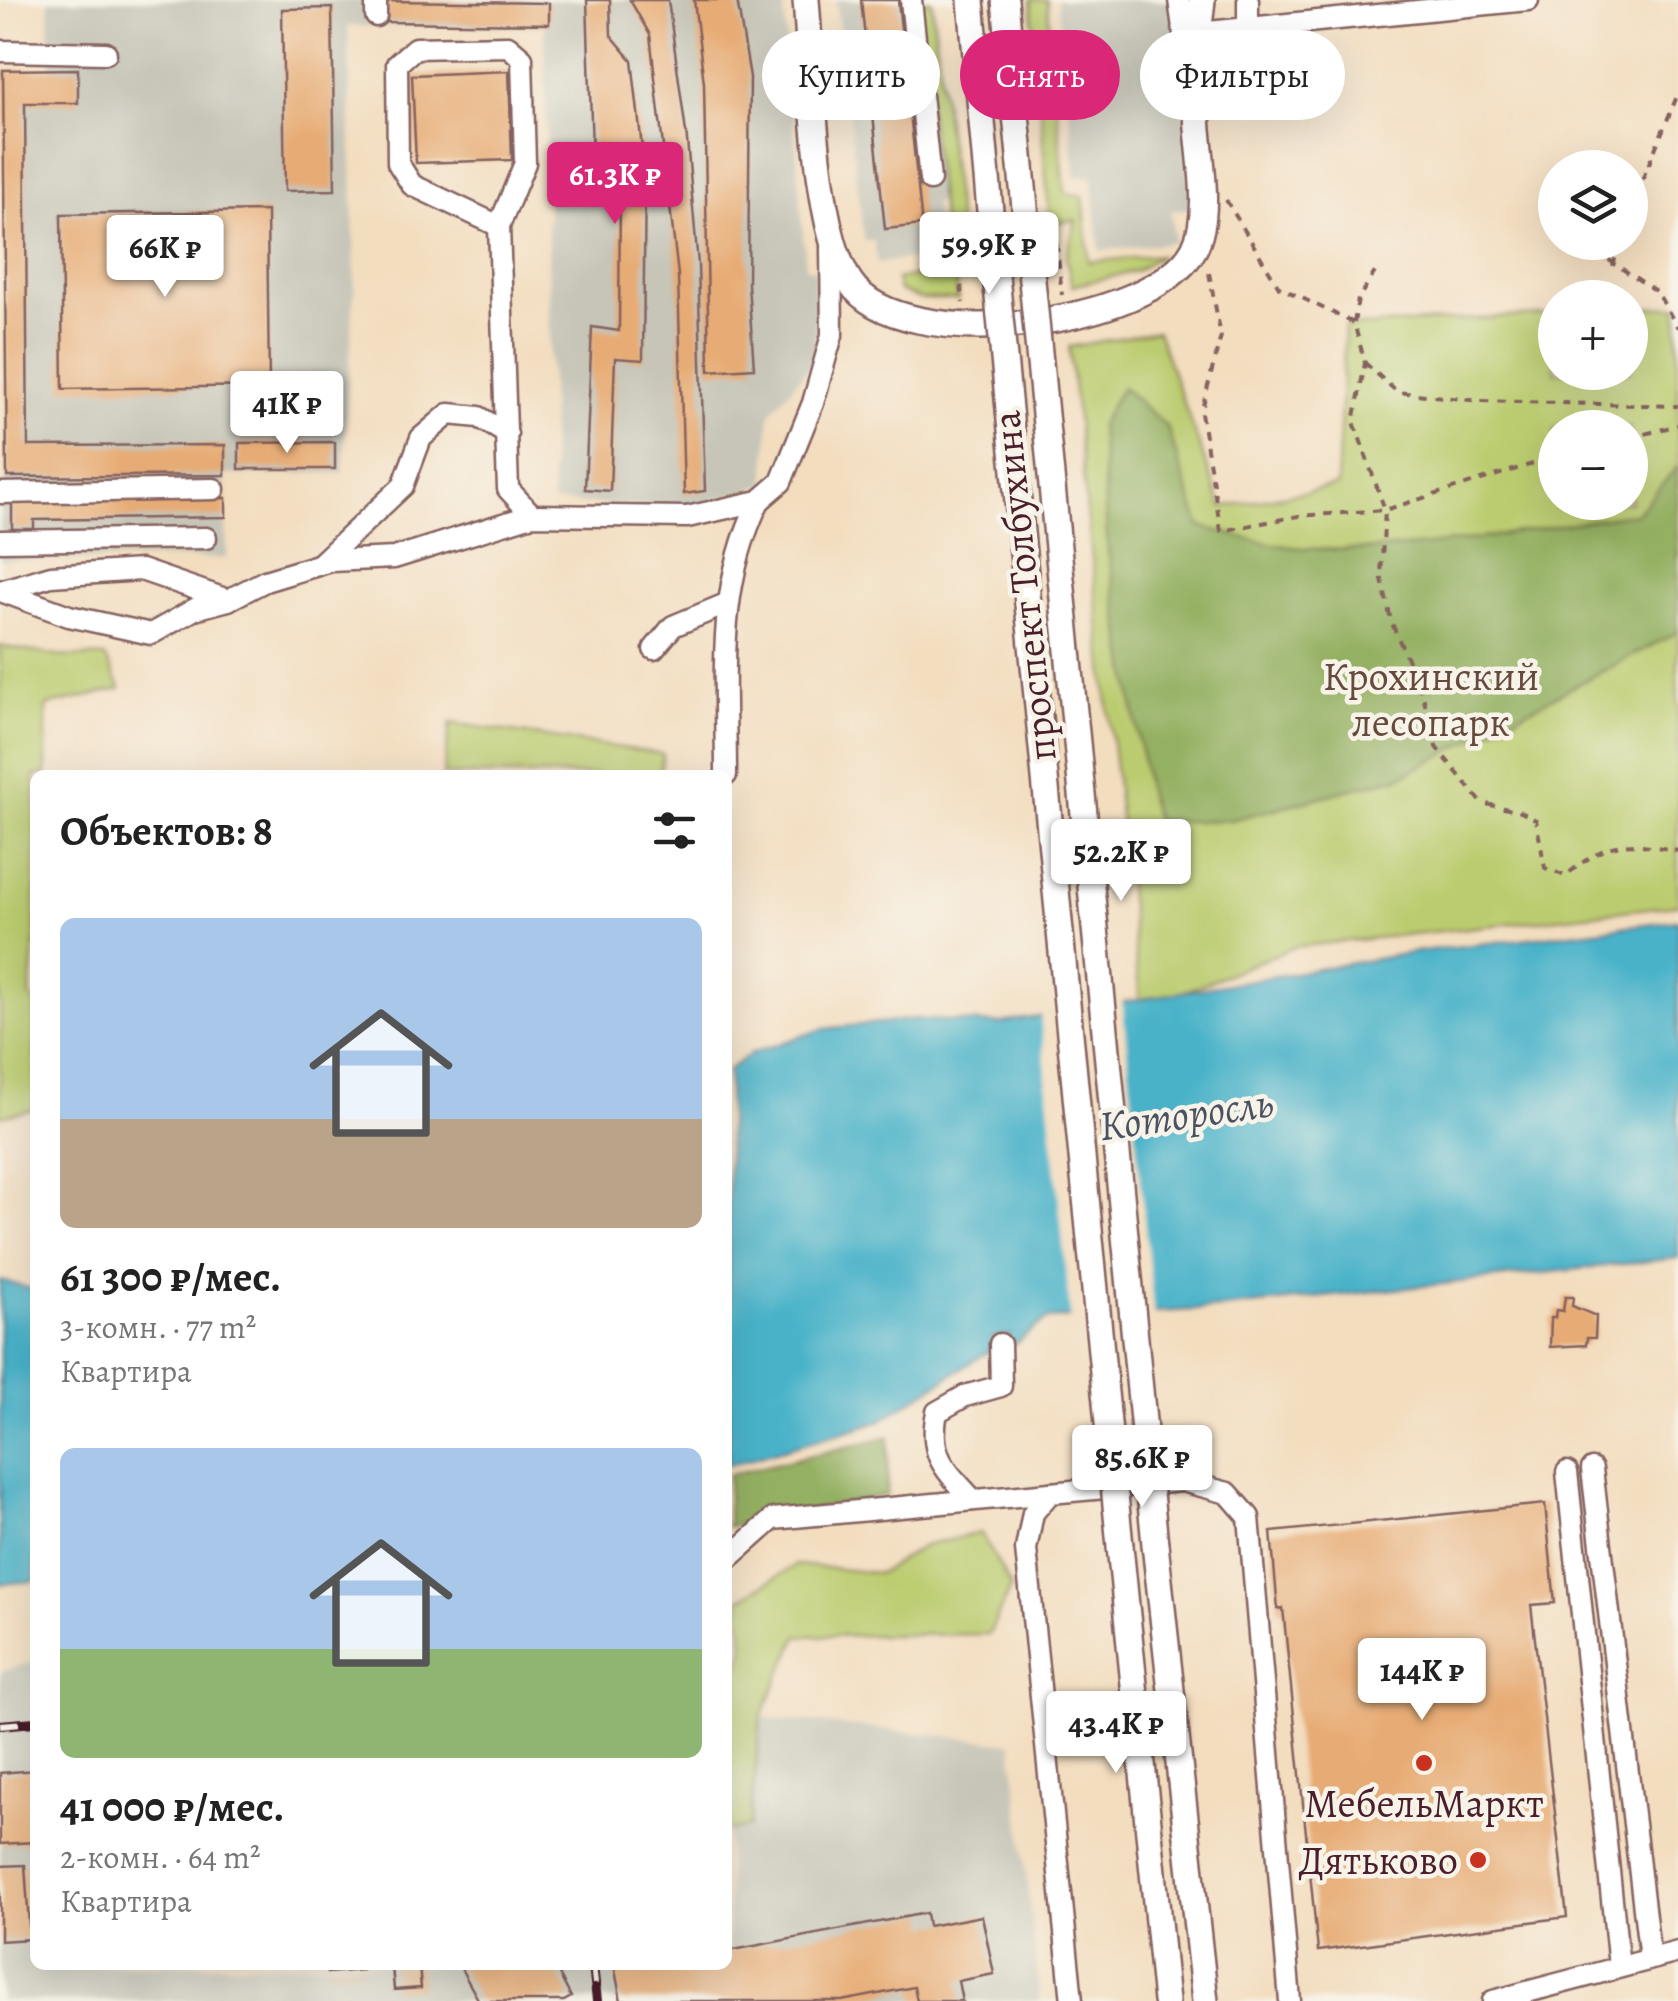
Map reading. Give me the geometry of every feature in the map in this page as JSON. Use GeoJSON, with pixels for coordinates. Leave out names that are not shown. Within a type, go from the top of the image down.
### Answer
{"type":"FeatureCollection","features":[{"type":"Feature","properties":{"kind":"main road"},"geometry":{"type":"LineString","coordinates":[[806,0],[831,240],[840,266],[862,296],[903,319],[996,324],[1064,316],[1150,291],[1179,270],[1196,246],[1200,212],[1197,120]]}},
{"type":"Feature","properties":{"kind":"main road","name":"проспект Толбухина"},"geometry":{"type":"LineString","coordinates":[[971,0],[1166,2001]]}},
{"type":"Feature","properties":{"kind":"main road","name":"проспект Толбухина"},"geometry":{"type":"LineString","coordinates":[[1005,0],[1155,1544],[1205,2001]]}},
{"type":"Feature","properties":{"kind":"main road"},"geometry":{"type":"LineString","coordinates":[[1198,30],[1202,0]]}},
{"type":"Feature","properties":{"kind":"street"},"geometry":{"type":"LineString","coordinates":[[911,0],[930,180]]}},
{"type":"Feature","properties":{"kind":"street"},"geometry":{"type":"LineString","coordinates":[[1179,0],[1184,30]]}},
{"type":"Feature","properties":{"kind":"street"},"geometry":{"type":"LineString","coordinates":[[1248,0],[1248,28]]}},
{"type":"Feature","properties":{"kind":"street"},"geometry":{"type":"LineString","coordinates":[[1228,30],[1528,0]]}},
{"type":"Feature","properties":{"kind":"street"},"geometry":{"type":"LineString","coordinates":[[499,226],[412,185],[398,163],[397,64],[415,48],[508,46],[522,58],[525,163],[499,226],[508,490],[532,515]]}},
{"type":"Feature","properties":{"kind":"street"},"geometry":{"type":"LineString","coordinates":[[0,51],[106,53]]}},
{"type":"Feature","properties":{"kind":"street"},"geometry":{"type":"LineString","coordinates":[[726,770],[726,604],[739,542],[759,502],[782,482],[813,403],[832,335],[831,240]]}},
{"type":"Feature","properties":{"kind":"street"},"geometry":{"type":"LineString","coordinates":[[320,564],[404,486],[421,438],[449,414],[479,417],[507,434]]}},
{"type":"Feature","properties":{"kind":"street"},"geometry":{"type":"LineString","coordinates":[[0,493],[214,489]]}},
{"type":"Feature","properties":{"kind":"street"},"geometry":{"type":"LineString","coordinates":[[0,591],[70,616],[150,634],[195,609],[228,600],[265,581],[320,564],[394,558],[532,515],[687,517],[759,502]]}},
{"type":"Feature","properties":{"kind":"street"},"geometry":{"type":"LineString","coordinates":[[0,541],[206,538]]}},
{"type":"Feature","properties":{"kind":"street"},"geometry":{"type":"LineString","coordinates":[[0,591],[51,576],[141,570],[228,600]]}},
{"type":"Feature","properties":{"kind":"street"},"geometry":{"type":"LineString","coordinates":[[654,648],[673,626],[726,604]]}},
{"type":"Feature","properties":{"kind":"street"},"geometry":{"type":"LineString","coordinates":[[972,1500],[943,1467],[931,1439],[936,1412],[965,1396],[1001,1386],[1000,1344]]}},
{"type":"Feature","properties":{"kind":"street"},"geometry":{"type":"LineString","coordinates":[[1592,1469],[1650,1959]]}},
{"type":"Feature","properties":{"kind":"street"},"geometry":{"type":"LineString","coordinates":[[1567,1472],[1619,1966]]}},
{"type":"Feature","properties":{"kind":"street"},"geometry":{"type":"LineString","coordinates":[[732,1555],[773,1519],[1182,1481],[1228,1493],[1250,1517],[1290,2001]]}},
{"type":"Feature","properties":{"kind":"street"},"geometry":{"type":"LineString","coordinates":[[1050,1493],[1033,1514],[1026,1548],[1072,2001]]}},
{"type":"Feature","properties":{"kind":"street"},"geometry":{"type":"LineString","coordinates":[[1493,2001],[1556,1992],[1619,1966],[1678,1952]]}},
{"type":"Feature","properties":{"kind":"path"},"geometry":{"type":"LineString","coordinates":[[1648,166],[1678,94]]}},
{"type":"Feature","properties":{"kind":"path"},"geometry":{"type":"LineString","coordinates":[[1218,188],[1279,287],[1354,323]]}},
{"type":"Feature","properties":{"kind":"path"},"geometry":{"type":"LineString","coordinates":[[1056,228],[1062,295]]}},
{"type":"Feature","properties":{"kind":"path"},"geometry":{"type":"LineString","coordinates":[[956,238],[963,305]]}},
{"type":"Feature","properties":{"kind":"path"},"geometry":{"type":"LineString","coordinates":[[1605,260],[1657,292],[1678,328]]}},
{"type":"Feature","properties":{"kind":"path"},"geometry":{"type":"LineString","coordinates":[[1613,266],[1615,260]]}},
{"type":"Feature","properties":{"kind":"path"},"geometry":{"type":"LineString","coordinates":[[1375,272],[1358,299],[1354,323],[1364,363],[1354,422],[1385,510],[1382,576],[1392,620],[1424,696],[1436,747],[1482,803],[1521,812],[1536,820],[1544,868],[1565,876],[1594,853],[1628,841],[1678,852]]}},
{"type":"Feature","properties":{"kind":"path"},"geometry":{"type":"LineString","coordinates":[[1209,274],[1221,336],[1201,413],[1221,531],[1299,516],[1385,510],[1538,462]]}},
{"type":"Feature","properties":{"kind":"path"},"geometry":{"type":"LineString","coordinates":[[1364,363],[1396,392],[1480,401],[1678,406]]}},
{"type":"Feature","properties":{"kind":"path"},"geometry":{"type":"LineString","coordinates":[[1648,434],[1678,426]]}},
{"type":"Feature","properties":{"kind":"shaded area"},"geometry":{"type":"Polygon","coordinates":[[[49,0],[783,0],[786,30],[762,30],[762,120],[793,120],[806,268],[816,270],[815,359],[770,413],[765,485],[684,508],[552,502],[545,26],[348,26],[355,277],[343,473],[225,475],[227,558],[0,560],[0,484],[7,483],[7,477],[36,476],[28,446],[25,70],[50,69],[49,0]]]}},
{"type":"Feature","properties":{"kind":"shaded area"},"geometry":{"type":"Polygon","coordinates":[[[836,0],[934,0],[937,30],[839,30],[836,0]]]}},
{"type":"Feature","properties":{"kind":"shaded area"},"geometry":{"type":"Polygon","coordinates":[[[1057,0],[1174,0],[1176,30],[1140,30],[1140,120],[1184,120],[1191,208],[1171,211],[1174,242],[1100,251],[1092,176],[1076,177],[1070,120],[1120,120],[1120,30],[1060,30],[1057,0]]]}},
{"type":"Feature","properties":{"kind":"shaded area"},"geometry":{"type":"Polygon","coordinates":[[[940,52],[957,200],[934,203],[938,233],[930,234],[933,257],[877,263],[874,241],[864,241],[850,120],[940,120],[940,52]]]}},
{"type":"Feature","properties":{"kind":"shaded area"},"geometry":{"type":"Polygon","coordinates":[[[30,1663],[30,1970],[732,1970],[732,1830],[749,1826],[761,1717],[1012,1743],[1040,2001],[0,2001],[0,1672],[30,1663]]]}},
{"type":"Feature","properties":{"kind":"green space"},"geometry":{"type":"Polygon","coordinates":[[[916,0],[931,0],[935,30],[919,30],[916,0]]]}},
{"type":"Feature","properties":{"kind":"green space"},"geometry":{"type":"Polygon","coordinates":[[[1031,0],[1047,0],[1050,30],[1034,30],[1031,0]]]}},
{"type":"Feature","properties":{"kind":"green space"},"geometry":{"type":"Polygon","coordinates":[[[940,74],[959,231],[943,232],[930,120],[940,120],[940,74]]]}},
{"type":"Feature","properties":{"kind":"green space"},"geometry":{"type":"Polygon","coordinates":[[[1041,120],[1058,120],[1065,193],[1083,196],[1089,262],[1161,255],[1136,271],[1072,286],[1066,257],[1076,220],[1050,223],[1041,120]]]}},
{"type":"Feature","properties":{"kind":"green space"},"geometry":{"type":"Polygon","coordinates":[[[938,253],[953,253],[958,299],[920,299],[899,291],[896,279],[937,273],[938,253]]]}},
{"type":"Feature","properties":{"kind":"green space","name":"Крохинский лесопарк"},"geometry":{"type":"Polygon","coordinates":[[[1678,306],[1678,905],[1294,947],[1141,1009],[1069,347],[1157,331],[1222,507],[1337,486],[1345,327],[1538,315],[1538,390],[1648,390],[1648,308],[1678,306]]]}},
{"type":"Feature","properties":{"kind":"green space"},"geometry":{"type":"Polygon","coordinates":[[[1122,387],[1167,427],[1200,526],[1291,547],[1334,550],[1421,546],[1594,520],[1648,520],[1648,500],[1678,466],[1678,632],[1402,776],[1231,820],[1156,822],[1147,790],[1108,551],[1100,424],[1122,387]]]}},
{"type":"Feature","properties":{"kind":"green space"},"geometry":{"type":"Polygon","coordinates":[[[0,646],[58,656],[105,657],[121,689],[46,706],[46,770],[30,770],[30,1110],[0,1116],[0,646]]]}},
{"type":"Feature","properties":{"kind":"green space"},"geometry":{"type":"Polygon","coordinates":[[[451,723],[663,754],[661,770],[444,770],[451,723]]]}},
{"type":"Feature","properties":{"kind":"green space"},"geometry":{"type":"Polygon","coordinates":[[[889,1437],[887,1495],[732,1526],[732,1474],[889,1437]]]}},
{"type":"Feature","properties":{"kind":"green space"},"geometry":{"type":"Polygon","coordinates":[[[981,1533],[1011,1587],[989,1634],[798,1636],[761,1717],[749,1827],[732,1830],[732,1698],[744,1649],[740,1599],[796,1565],[880,1573],[923,1546],[981,1533]]]}},
{"type":"Feature","properties":{"kind":"water","name":"Которосль"},"geometry":{"type":"Polygon","coordinates":[[[1678,920],[1678,1258],[1223,1308],[1048,1319],[1009,1348],[1009,1335],[993,1337],[992,1349],[878,1422],[732,1464],[732,1067],[752,1053],[823,1029],[916,1019],[996,1024],[1422,951],[1678,920]]]}},
{"type":"Feature","properties":{"kind":"water"},"geometry":{"type":"Polygon","coordinates":[[[0,1280],[30,1289],[30,1581],[0,1584],[0,1280]]]}},
{"type":"Feature","properties":{"kind":"pier"},"geometry":{"type":"Polygon","coordinates":[[[1122,998],[1154,1317],[1071,1323],[1040,1012],[1122,998]]]}},
{"type":"Feature","properties":{"kind":"building"},"geometry":{"type":"Polygon","coordinates":[[[587,0],[610,0],[611,35],[632,60],[645,174],[643,360],[615,358],[610,491],[585,489],[592,327],[619,331],[620,184],[593,181],[587,0]]]}},
{"type":"Feature","properties":{"kind":"building"},"geometry":{"type":"Polygon","coordinates":[[[630,0],[668,0],[687,140],[698,265],[705,491],[684,494],[678,275],[650,35],[630,0]]]}},
{"type":"Feature","properties":{"kind":"building"},"geometry":{"type":"Polygon","coordinates":[[[694,0],[737,0],[750,77],[748,284],[754,368],[709,371],[704,83],[694,0]]]}},
{"type":"Feature","properties":{"kind":"building"},"geometry":{"type":"Polygon","coordinates":[[[861,0],[898,0],[901,30],[864,30],[861,0]]]}},
{"type":"Feature","properties":{"kind":"building"},"geometry":{"type":"Polygon","coordinates":[[[387,1],[549,3],[549,24],[387,22],[387,1]]]}},
{"type":"Feature","properties":{"kind":"building"},"geometry":{"type":"Polygon","coordinates":[[[332,8],[335,190],[285,191],[282,9],[332,8]]]}},
{"type":"Feature","properties":{"kind":"building"},"geometry":{"type":"Polygon","coordinates":[[[78,69],[78,103],[25,103],[28,446],[225,445],[225,475],[7,477],[3,70],[78,69]]]}},
{"type":"Feature","properties":{"kind":"building"},"geometry":{"type":"Polygon","coordinates":[[[509,71],[512,160],[416,163],[412,75],[509,71]]]}},
{"type":"Feature","properties":{"kind":"building"},"geometry":{"type":"Polygon","coordinates":[[[874,120],[911,120],[922,225],[885,229],[874,120]]]}},
{"type":"Feature","properties":{"kind":"building"},"geometry":{"type":"Polygon","coordinates":[[[267,211],[269,386],[63,389],[61,214],[267,211]]]}},
{"type":"Feature","properties":{"kind":"building"},"geometry":{"type":"Polygon","coordinates":[[[335,442],[335,469],[239,469],[239,443],[335,442]]]}},
{"type":"Feature","properties":{"kind":"building"},"geometry":{"type":"Polygon","coordinates":[[[226,498],[226,517],[34,520],[34,529],[12,529],[12,501],[226,498]]]}},
{"type":"Feature","properties":{"kind":"building"},"geometry":{"type":"Polygon","coordinates":[[[1565,1297],[1573,1297],[1572,1306],[1596,1316],[1595,1338],[1587,1338],[1586,1345],[1550,1347],[1551,1318],[1555,1318],[1556,1310],[1563,1311],[1565,1297]]]}},
{"type":"Feature","properties":{"kind":"building","name":"МебельМаркт"},"geometry":{"type":"Polygon","coordinates":[[[1545,1504],[1555,1603],[1531,1605],[1567,1917],[1318,1951],[1283,1608],[1278,1609],[1271,1532],[1545,1504]]]}},
{"type":"Feature","properties":{"kind":"building"},"geometry":{"type":"Polygon","coordinates":[[[30,1770],[30,1842],[0,1844],[0,1773],[30,1770]]]}},
{"type":"Feature","properties":{"kind":"building"},"geometry":{"type":"Polygon","coordinates":[[[25,1865],[30,1939],[0,1941],[0,1866],[25,1865]]]}},
{"type":"Feature","properties":{"kind":"building"},"geometry":{"type":"Polygon","coordinates":[[[926,1913],[928,1926],[982,1916],[994,1974],[958,1981],[962,2001],[917,2001],[914,1987],[842,2001],[621,2001],[615,1970],[732,1970],[732,1950],[926,1913]]]}},
{"type":"Feature","properties":{"kind":"building"},"geometry":{"type":"Polygon","coordinates":[[[392,1970],[419,1970],[421,1988],[394,1990],[392,1970]]]}},
{"type":"Feature","properties":{"kind":"building"},"geometry":{"type":"Polygon","coordinates":[[[462,1970],[557,1970],[571,1997],[564,2001],[479,2001],[462,1970]]]}},
{"type":"Feature","properties":{"kind":"railway"},"geometry":{"type":"LineString","coordinates":[[0,1725],[30,1722]]}},
{"type":"Feature","properties":{"kind":"railway"},"geometry":{"type":"LineString","coordinates":[[594,1970],[597,2001]]}},
{"type":"Feature","properties":{"kind":"place","name":"МебельМаркт"},"geometry":{"type":"Point","coordinates":[1424,1763]}},
{"type":"Feature","properties":{"kind":"place","name":"Дятьково"},"geometry":{"type":"Point","coordinates":[1478,1860]}}]}
